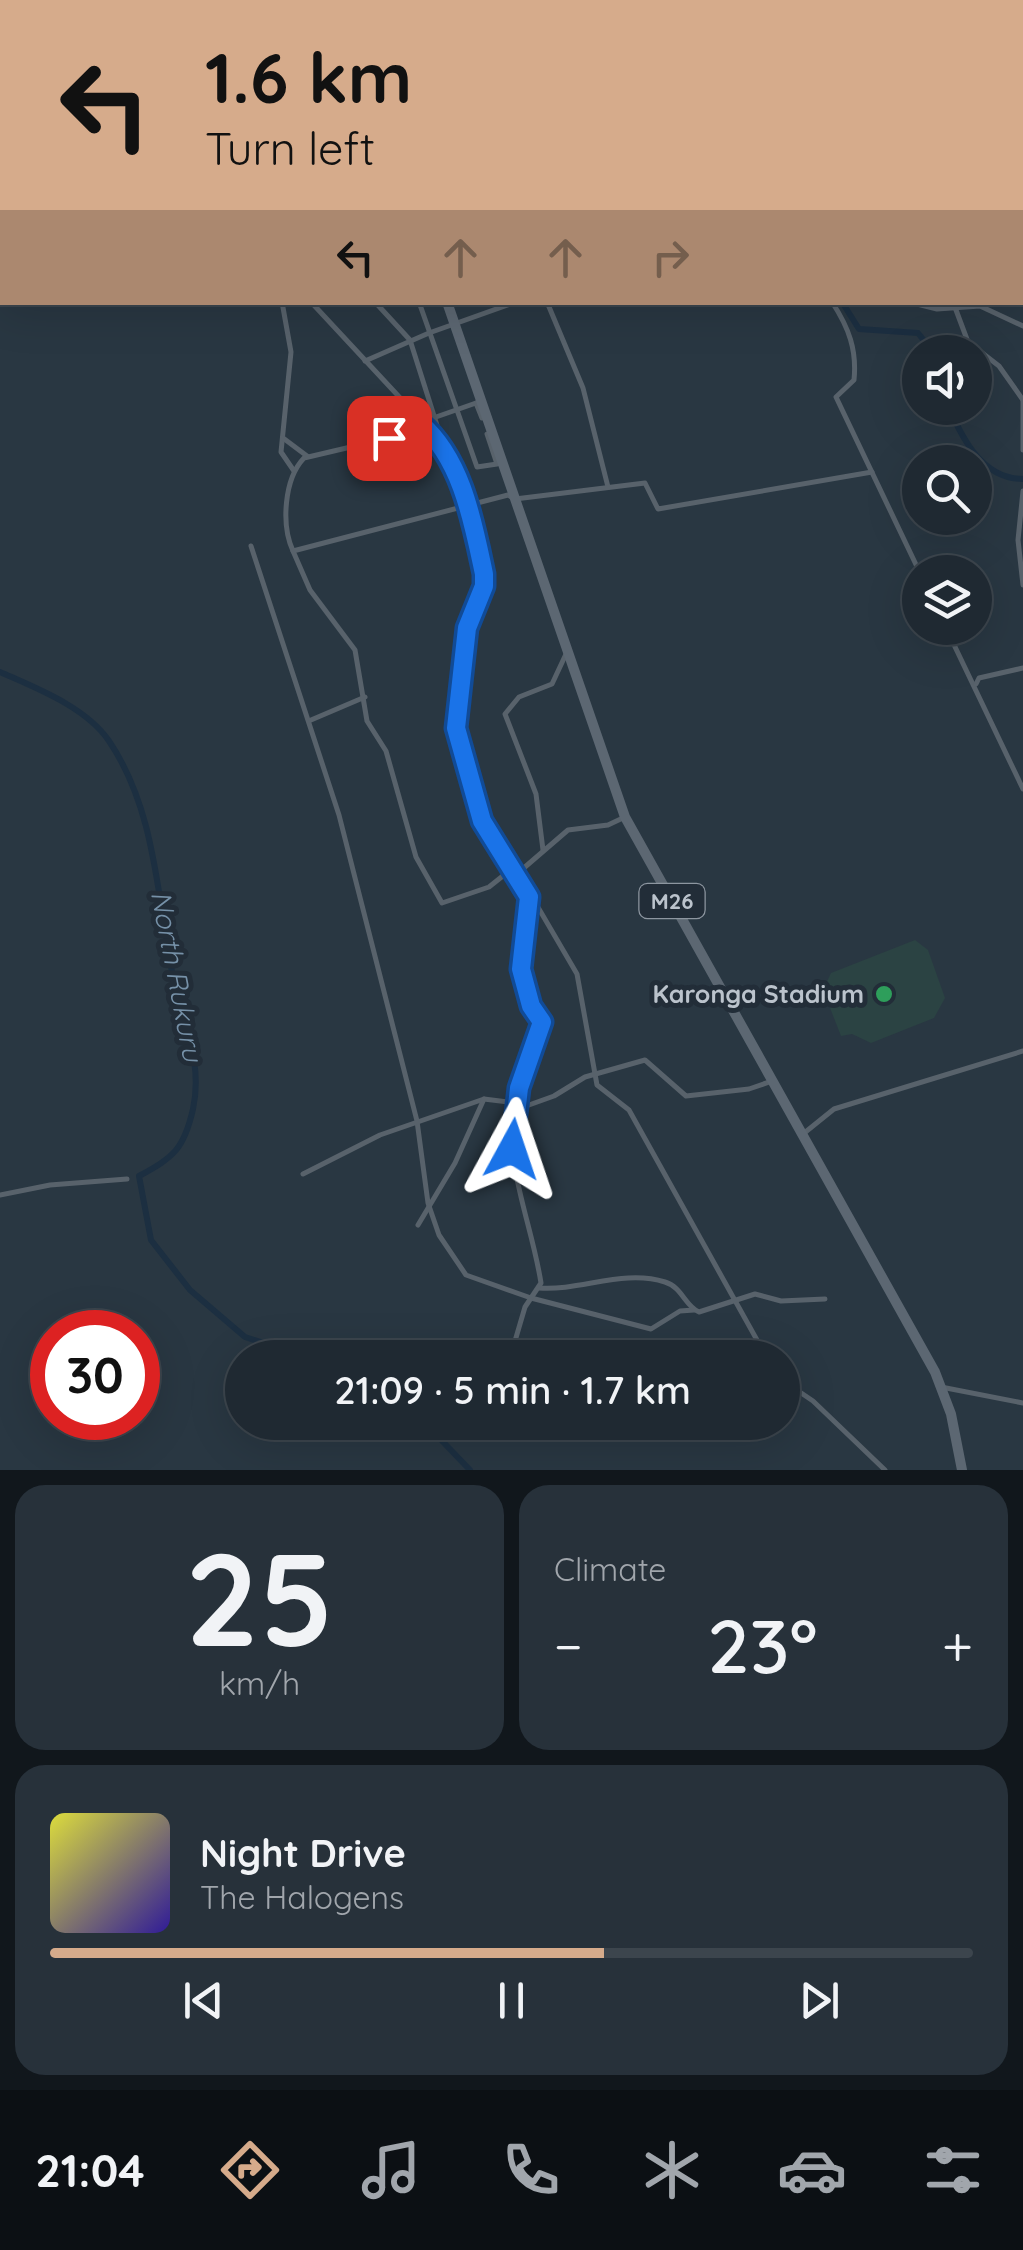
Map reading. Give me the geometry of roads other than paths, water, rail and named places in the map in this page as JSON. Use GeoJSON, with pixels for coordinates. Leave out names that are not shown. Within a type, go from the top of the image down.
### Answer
{"type":"FeatureCollection","features":[{"type":"Feature","properties":{"kind":"main road","name":"M26"},"geometry":{"type":"LineString","coordinates":[[449,305],[478,401],[625,817],[942,1387],[962,1470]]}},
{"type":"Feature","properties":{"kind":"street"},"geometry":{"type":"LineString","coordinates":[[283,305],[291,352],[284,382],[288,408],[283,458],[294,471]]}},
{"type":"Feature","properties":{"kind":"street"},"geometry":{"type":"LineString","coordinates":[[314,305],[443,444]]}},
{"type":"Feature","properties":{"kind":"street"},"geometry":{"type":"LineString","coordinates":[[379,305],[410,340],[465,504],[485,582],[467,628],[456,728],[482,821],[578,974],[592,1076],[603,1094],[628,1110],[758,1340]]}},
{"type":"Feature","properties":{"kind":"street"},"geometry":{"type":"LineString","coordinates":[[420,305],[428,332],[456,410],[475,466],[497,464],[478,401],[456,410],[436,416]]}},
{"type":"Feature","properties":{"kind":"street"},"geometry":{"type":"LineString","coordinates":[[365,361],[428,332],[508,305]]}},
{"type":"Feature","properties":{"kind":"street"},"geometry":{"type":"LineString","coordinates":[[548,305],[583,388],[608,486]]}},
{"type":"Feature","properties":{"kind":"street"},"geometry":{"type":"LineString","coordinates":[[834,305],[850,331],[856,357],[854,380],[836,394],[911,555]]}},
{"type":"Feature","properties":{"kind":"street"},"geometry":{"type":"LineString","coordinates":[[1023,326],[980,306],[954,305],[971,346],[999,366],[1023,400],[1023,450]]}},
{"type":"Feature","properties":{"kind":"street"},"geometry":{"type":"LineString","coordinates":[[420,423],[389,438],[307,456],[294,471],[286,525],[310,590],[350,642],[365,696],[367,721],[386,751],[416,857],[442,903],[488,887],[510,870]]}},
{"type":"Feature","properties":{"kind":"street"},"geometry":{"type":"LineString","coordinates":[[283,438],[307,456]]}},
{"type":"Feature","properties":{"kind":"street"},"geometry":{"type":"LineString","coordinates":[[293,551],[508,495],[515,499],[648,484],[658,510],[872,472]]}},
{"type":"Feature","properties":{"kind":"street"},"geometry":{"type":"LineString","coordinates":[[1023,491],[1018,540],[1023,585]]}},
{"type":"Feature","properties":{"kind":"street"},"geometry":{"type":"LineString","coordinates":[[251,546],[310,720],[417,1121],[430,1207],[439,1234],[466,1274],[531,1298],[652,1329],[680,1311],[762,1294],[781,1301],[825,1299]]}},
{"type":"Feature","properties":{"kind":"street"},"geometry":{"type":"LineString","coordinates":[[954,645],[1023,789]]}},
{"type":"Feature","properties":{"kind":"street"},"geometry":{"type":"LineString","coordinates":[[543,850],[536,794],[505,714],[519,697],[552,684],[566,654]]}},
{"type":"Feature","properties":{"kind":"street"},"geometry":{"type":"LineString","coordinates":[[975,687],[980,678],[1023,668]]}},
{"type":"Feature","properties":{"kind":"street"},"geometry":{"type":"LineString","coordinates":[[310,720],[365,696]]}},
{"type":"Feature","properties":{"kind":"street"},"geometry":{"type":"LineString","coordinates":[[518,873],[568,830],[608,824],[625,817]]}},
{"type":"Feature","properties":{"kind":"street"},"geometry":{"type":"LineString","coordinates":[[516,1340],[538,1288],[512,1149],[515,1107],[542,1022],[531,1006],[521,969],[529,897]]}},
{"type":"Feature","properties":{"kind":"street"},"geometry":{"type":"LineString","coordinates":[[803,1134],[834,1108],[1023,1052]]}},
{"type":"Feature","properties":{"kind":"street"},"geometry":{"type":"LineString","coordinates":[[303,1174],[348,1149],[484,1098],[515,1107],[592,1076],[648,1060],[677,1092],[693,1096],[744,1090],[772,1081]]}},
{"type":"Feature","properties":{"kind":"street"},"geometry":{"type":"LineString","coordinates":[[418,1225],[484,1098]]}},
{"type":"Feature","properties":{"kind":"street"},"geometry":{"type":"LineString","coordinates":[[0,1195],[50,1184],[127,1180]]}},
{"type":"Feature","properties":{"kind":"street"},"geometry":{"type":"LineString","coordinates":[[538,1288],[615,1278],[658,1281],[680,1290],[694,1310]]}},
{"type":"Feature","properties":{"kind":"street"},"geometry":{"type":"LineString","coordinates":[[942,1387],[1021,1404]]}},
{"type":"Feature","properties":{"kind":"street"},"geometry":{"type":"LineString","coordinates":[[800,1392],[885,1470]]}},
{"type":"Feature","properties":{"kind":"waterway"},"geometry":{"type":"LineString","coordinates":[[844,305],[859,329],[920,335]]}},
{"type":"Feature","properties":{"kind":"waterway"},"geometry":{"type":"LineString","coordinates":[[957,425],[986,465],[1009,477],[1023,479]]}},
{"type":"Feature","properties":{"kind":"waterway","name":"North Rukuru"},"geometry":{"type":"LineString","coordinates":[[0,672],[87,718],[109,741],[137,797],[153,858],[174,982],[196,1076],[193,1109],[181,1143],[169,1157],[139,1176],[151,1240],[190,1290],[245,1337],[254,1340]]}},
{"type":"Feature","properties":{"kind":"waterway","name":"North Rukuru"},"geometry":{"type":"LineString","coordinates":[[441,1440],[470,1470]]}},
{"type":"Feature","properties":{"kind":"place","name":"Karonga Stadium"},"geometry":{"type":"Point","coordinates":[884,994]}}]}
